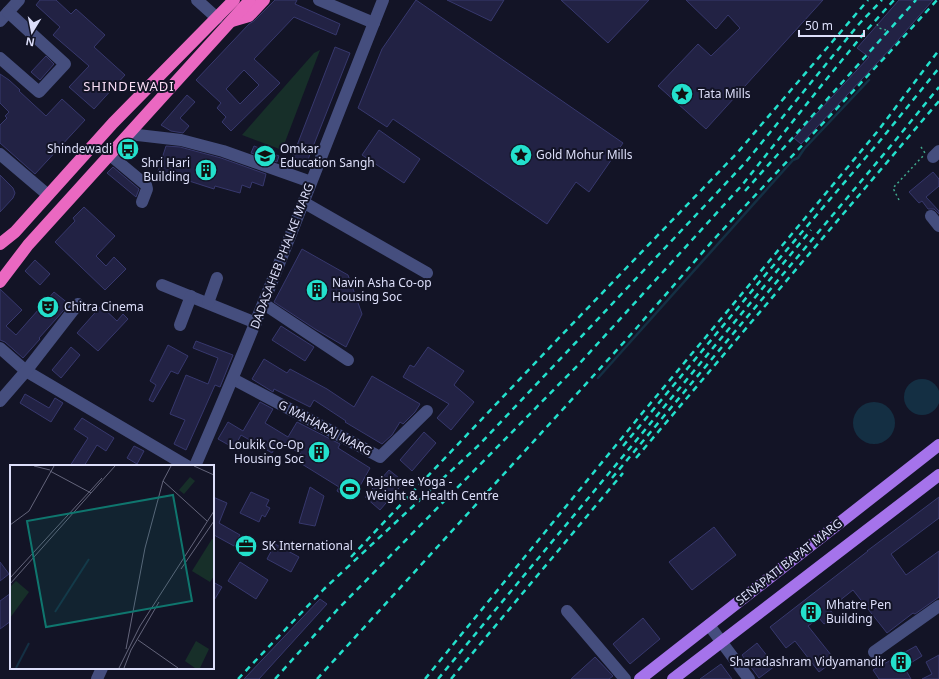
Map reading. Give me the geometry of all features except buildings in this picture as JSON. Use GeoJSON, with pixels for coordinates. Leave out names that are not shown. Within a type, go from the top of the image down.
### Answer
{"type":"FeatureCollection","features":[{"type":"Feature","properties":{"kind":"highway"},"geometry":{"type":"LineString","coordinates":[[0,282],[28,246],[250,0]]}},
{"type":"Feature","properties":{"kind":"highway"},"geometry":{"type":"LineString","coordinates":[[232,21],[249,16],[264,0]]}},
{"type":"Feature","properties":{"kind":"highway"},"geometry":{"type":"LineString","coordinates":[[0,250],[14,232],[113,123],[232,1]]}},
{"type":"Feature","properties":{"kind":"highway"},"geometry":{"type":"LineString","coordinates":[[0,244],[14,232]]}},
{"type":"Feature","properties":{"kind":"highway"},"geometry":{"type":"LineString","coordinates":[[0,272],[28,246]]}},
{"type":"Feature","properties":{"kind":"main road","name":"SENAPATI BAPAT MARG"},"geometry":{"type":"LineString","coordinates":[[640,679],[939,446]]}},
{"type":"Feature","properties":{"kind":"main road","name":"SENAPATI BAPAT MARG"},"geometry":{"type":"LineString","coordinates":[[673,679],[939,475]]}},
{"type":"Feature","properties":{"kind":"street"},"geometry":{"type":"LineString","coordinates":[[0,58],[39,92],[65,64],[4,17],[19,0]]}},
{"type":"Feature","properties":{"kind":"street"},"geometry":{"type":"LineString","coordinates":[[198,0],[217,18]]}},
{"type":"Feature","properties":{"kind":"street"},"geometry":{"type":"LineString","coordinates":[[320,0],[374,23]]}},
{"type":"Feature","properties":{"kind":"street","name":"DADASAHEB PHALKE MARG"},"geometry":{"type":"LineString","coordinates":[[195,465],[264,304],[383,0]]}},
{"type":"Feature","properties":{"kind":"street"},"geometry":{"type":"LineString","coordinates":[[129,134],[188,142],[223,151],[311,182]]}},
{"type":"Feature","properties":{"kind":"street"},"geometry":{"type":"LineString","coordinates":[[0,154],[48,195]]}},
{"type":"Feature","properties":{"kind":"street"},"geometry":{"type":"LineString","coordinates":[[110,155],[146,185],[147,189],[142,202]]}},
{"type":"Feature","properties":{"kind":"street"},"geometry":{"type":"LineString","coordinates":[[303,202],[427,273]]}},
{"type":"Feature","properties":{"kind":"street"},"geometry":{"type":"LineString","coordinates":[[931,216],[939,226]]}},
{"type":"Feature","properties":{"kind":"street"},"geometry":{"type":"LineString","coordinates":[[208,303],[217,278]]}},
{"type":"Feature","properties":{"kind":"street"},"geometry":{"type":"LineString","coordinates":[[162,285],[256,323]]}},
{"type":"Feature","properties":{"kind":"street"},"geometry":{"type":"LineString","coordinates":[[180,325],[191,296]]}},
{"type":"Feature","properties":{"kind":"street"},"geometry":{"type":"LineString","coordinates":[[0,401],[26,371],[78,304]]}},
{"type":"Feature","properties":{"kind":"street"},"geometry":{"type":"LineString","coordinates":[[264,304],[348,360]]}},
{"type":"Feature","properties":{"kind":"street"},"geometry":{"type":"LineString","coordinates":[[0,348],[26,371],[185,465]]}},
{"type":"Feature","properties":{"kind":"street","name":"G MAHARAJ MARG"},"geometry":{"type":"LineString","coordinates":[[233,379],[380,457],[427,411]]}},
{"type":"Feature","properties":{"kind":"street"},"geometry":{"type":"LineString","coordinates":[[874,652],[939,606]]}},
{"type":"Feature","properties":{"kind":"street"},"geometry":{"type":"LineString","coordinates":[[567,611],[625,679]]}},
{"type":"Feature","properties":{"kind":"street"},"geometry":{"type":"LineString","coordinates":[[709,625],[749,679]]}},
{"type":"Feature","properties":{"kind":"street"},"geometry":{"type":"LineString","coordinates":[[97,679],[102,669]]}},
{"type":"Feature","properties":{"kind":"path"},"geometry":{"type":"LineString","coordinates":[[877,24],[879,28],[886,30]]}},
{"type":"Feature","properties":{"kind":"path"},"geometry":{"type":"LineString","coordinates":[[899,200],[893,188],[932,154]]}},
{"type":"Feature","properties":{"kind":"green space"},"geometry":{"type":"Polygon","coordinates":[[[320,50],[282,150],[242,135],[314,53],[320,50]]]}},
{"type":"Feature","properties":{"kind":"water"},"geometry":{"type":"Polygon","coordinates":[[[926,379],[935,384],[939,390],[939,404],[935,410],[926,415],[918,415],[909,410],[905,404],[904,393],[909,384],[915,380],[926,379]]]}},
{"type":"Feature","properties":{"kind":"water"},"geometry":{"type":"Polygon","coordinates":[[[874,402],[889,408],[895,423],[889,438],[874,444],[859,438],[853,423],[859,408],[874,402]]]}},
{"type":"Feature","properties":{"kind":"waterway"},"geometry":{"type":"LineString","coordinates":[[598,378],[793,160],[798,158],[804,149],[869,80]]}},
{"type":"Feature","properties":{"kind":"railway"},"geometry":{"type":"LineString","coordinates":[[351,557],[738,152],[868,0]]}},
{"type":"Feature","properties":{"kind":"railway"},"geometry":{"type":"LineString","coordinates":[[238,679],[324,589],[480,444],[745,163],[859,24],[882,0]]}},
{"type":"Feature","properties":{"kind":"railway"},"geometry":{"type":"LineString","coordinates":[[275,679],[337,610],[580,363],[743,184],[865,32],[894,0]]}},
{"type":"Feature","properties":{"kind":"railway"},"geometry":{"type":"LineString","coordinates":[[745,191],[916,0]]}},
{"type":"Feature","properties":{"kind":"railway"},"geometry":{"type":"LineString","coordinates":[[317,679],[626,340],[716,237],[937,0]]}},
{"type":"Feature","properties":{"kind":"railway"},"geometry":{"type":"LineString","coordinates":[[425,679],[639,417],[877,132],[939,50]]}},
{"type":"Feature","properties":{"kind":"railway"},"geometry":{"type":"LineString","coordinates":[[623,446],[761,280],[879,142],[939,68]]}},
{"type":"Feature","properties":{"kind":"railway"},"geometry":{"type":"LineString","coordinates":[[612,478],[939,87]]}},
{"type":"Feature","properties":{"kind":"railway"},"geometry":{"type":"LineString","coordinates":[[636,458],[939,101]]}},
{"type":"Feature","properties":{"kind":"railway"},"geometry":{"type":"LineString","coordinates":[[438,679],[811,230]]}},
{"type":"Feature","properties":{"kind":"railway"},"geometry":{"type":"LineString","coordinates":[[451,679],[623,473]]}},
{"type":"Feature","properties":{"kind":"place","name":"Tata Mills"},"geometry":{"type":"Point","coordinates":[682,94]}},
{"type":"Feature","properties":{"kind":"place","name":"Shindewadi"},"geometry":{"type":"Point","coordinates":[128,149]}},
{"type":"Feature","properties":{"kind":"place","name":"Gold Mohur Mills"},"geometry":{"type":"Point","coordinates":[521,155]}},
{"type":"Feature","properties":{"kind":"place","name":"Omkar Education Sangh"},"geometry":{"type":"Point","coordinates":[265,156]}},
{"type":"Feature","properties":{"kind":"place","name":"Shri Hari Building"},"geometry":{"type":"Point","coordinates":[206,170]}},
{"type":"Feature","properties":{"kind":"place","name":"Navin Asha Co-op Housing Soc"},"geometry":{"type":"Point","coordinates":[317,290]}},
{"type":"Feature","properties":{"kind":"place","name":"Chitra Cinema"},"geometry":{"type":"Point","coordinates":[48,307]}},
{"type":"Feature","properties":{"kind":"place","name":"Loukik Co-Op Housing Soc"},"geometry":{"type":"Point","coordinates":[319,452]}},
{"type":"Feature","properties":{"kind":"place","name":"Rajshree Yoga - Weight & Health Centre"},"geometry":{"type":"Point","coordinates":[350,489]}},
{"type":"Feature","properties":{"kind":"place","name":"SK International"},"geometry":{"type":"Point","coordinates":[246,546]}},
{"type":"Feature","properties":{"kind":"place","name":"Mhatre Pen Building"},"geometry":{"type":"Point","coordinates":[811,612]}},
{"type":"Feature","properties":{"kind":"place","name":"Sharadashram Vidyamandir"},"geometry":{"type":"Point","coordinates":[901,662]}},
{"type":"Feature","properties":{"kind":"district","name":"SHINDEWADI"},"geometry":{"type":"Point","coordinates":[129,86]}}]}
